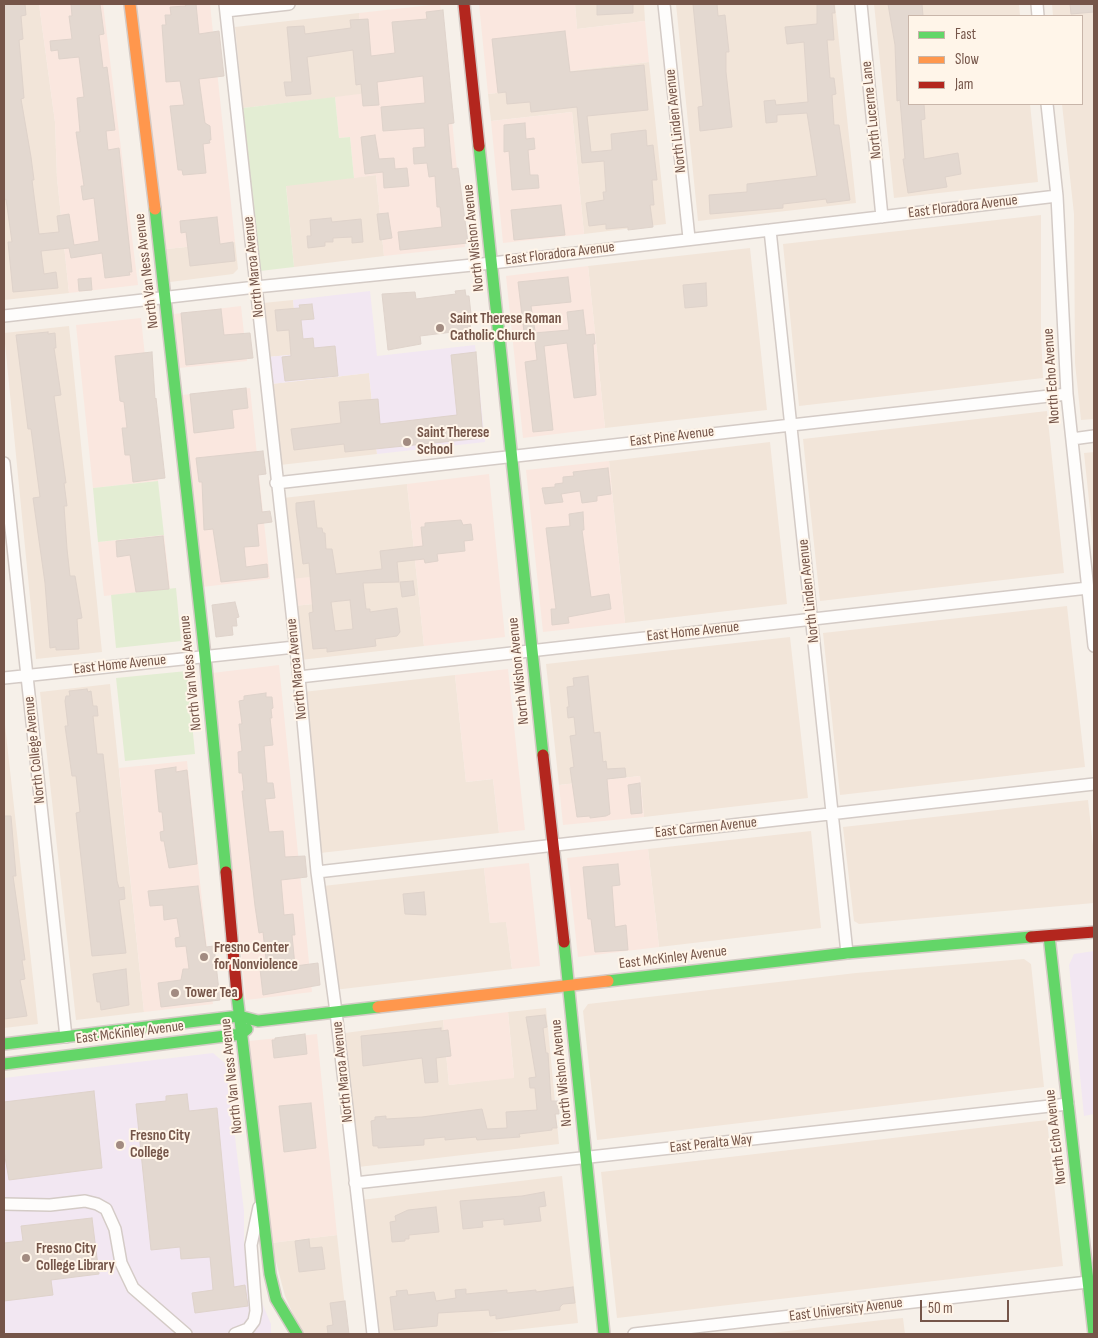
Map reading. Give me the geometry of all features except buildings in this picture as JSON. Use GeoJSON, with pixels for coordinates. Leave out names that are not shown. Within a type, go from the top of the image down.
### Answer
{"type":"FeatureCollection","features":[{"type":"Feature","properties":{"kind":"main road","name":"North Van Ness Avenue"},"geometry":{"type":"LineString","coordinates":[[130,4],[205,656],[239,1016],[261,1198],[273,1287],[285,1316],[297,1334]]}},
{"type":"Feature","properties":{"kind":"main road","name":"North Wishon Avenue"},"geometry":{"type":"LineString","coordinates":[[464,4],[604,1334]]}},
{"type":"Feature","properties":{"kind":"main road","name":"East McKinley Avenue"},"geometry":{"type":"LineString","coordinates":[[4,1044],[239,1016],[256,1022],[847,953],[1094,932]]}},
{"type":"Feature","properties":{"kind":"main road","name":"North Echo Avenue"},"geometry":{"type":"LineString","coordinates":[[1049,936],[1094,1334]]}},
{"type":"Feature","properties":{"kind":"main road"},"geometry":{"type":"LineString","coordinates":[[241,1034],[256,1022]]}},
{"type":"Feature","properties":{"kind":"main road","name":"East McKinley Avenue"},"geometry":{"type":"LineString","coordinates":[[4,1064],[241,1034]]}},
{"type":"Feature","properties":{"kind":"street"},"geometry":{"type":"LineString","coordinates":[[225,8],[289,4]]}},
{"type":"Feature","properties":{"kind":"street","name":"North Linden Avenue"},"geometry":{"type":"LineString","coordinates":[[664,4],[689,238]]}},
{"type":"Feature","properties":{"kind":"street","name":"North Lucerne Lane"},"geometry":{"type":"LineString","coordinates":[[861,4],[882,216]]}},
{"type":"Feature","properties":{"kind":"street","name":"North Maroa Avenue"},"geometry":{"type":"LineString","coordinates":[[225,8],[276,483],[299,677],[317,872],[336,1012],[354,1184],[373,1334]]}},
{"type":"Feature","properties":{"kind":"street","name":"North Echo Avenue"},"geometry":{"type":"LineString","coordinates":[[1047,105],[1057,196],[1067,394],[1094,646]]}},
{"type":"Feature","properties":{"kind":"street","name":"East Floradora Avenue"},"geometry":{"type":"LineString","coordinates":[[4,316],[256,287],[492,263],[689,238],[1057,196]]}},
{"type":"Feature","properties":{"kind":"street","name":"North Linden Avenue"},"geometry":{"type":"LineString","coordinates":[[770,230],[847,953]]}},
{"type":"Feature","properties":{"kind":"street","name":"East Pine Avenue"},"geometry":{"type":"LineString","coordinates":[[276,483],[1067,394]]}},
{"type":"Feature","properties":{"kind":"street"},"geometry":{"type":"LineString","coordinates":[[1072,439],[1094,436]]}},
{"type":"Feature","properties":{"kind":"street","name":"North College Avenue"},"geometry":{"type":"LineString","coordinates":[[4,463],[66,1037]]}},
{"type":"Feature","properties":{"kind":"street","name":"East Home Avenue"},"geometry":{"type":"LineString","coordinates":[[299,677],[1088,588]]}},
{"type":"Feature","properties":{"kind":"street","name":"East Home Avenue"},"geometry":{"type":"LineString","coordinates":[[4,678],[295,647]]}},
{"type":"Feature","properties":{"kind":"street","name":"East Carmen Avenue"},"geometry":{"type":"LineString","coordinates":[[317,872],[1094,784]]}},
{"type":"Feature","properties":{"kind":"street","name":"East Peralta Way"},"geometry":{"type":"LineString","coordinates":[[354,1184],[1068,1104]]}},
{"type":"Feature","properties":{"kind":"street"},"geometry":{"type":"LineString","coordinates":[[235,1334],[248,1329],[254,1321],[256,1311],[251,1245],[261,1198]]}},
{"type":"Feature","properties":{"kind":"street"},"geometry":{"type":"LineString","coordinates":[[4,1204],[50,1205],[85,1201],[102,1206],[113,1221],[121,1263],[133,1288],[186,1334]]}},
{"type":"Feature","properties":{"kind":"street","name":"East University Avenue"},"geometry":{"type":"LineString","coordinates":[[634,1334],[1088,1282]]}},
{"type":"Feature","properties":{"kind":"shaded area"},"geometry":{"type":"Polygon","coordinates":[[[4,4],[39,4],[55,122],[57,178],[69,293],[4,300],[4,4]]]}},
{"type":"Feature","properties":{"kind":"shaded area"},"geometry":{"type":"Polygon","coordinates":[[[39,4],[103,4],[138,285],[69,293],[57,178],[55,122],[39,4]]]}},
{"type":"Feature","properties":{"kind":"shaded area"},"geometry":{"type":"Polygon","coordinates":[[[136,4],[210,4],[235,242],[166,249],[136,4]]]}},
{"type":"Feature","properties":{"kind":"shaded area"},"geometry":{"type":"Polygon","coordinates":[[[440,4],[465,247],[384,256],[376,175],[354,178],[350,137],[339,138],[335,97],[367,93],[359,13],[440,4]]]}},
{"type":"Feature","properties":{"kind":"shaded area"},"geometry":{"type":"Polygon","coordinates":[[[479,4],[575,4],[577,29],[645,21],[649,62],[568,71],[569,84],[488,94],[479,4]]]}},
{"type":"Feature","properties":{"kind":"shaded area"},"geometry":{"type":"Polygon","coordinates":[[[575,4],[644,4],[645,21],[577,29],[575,4]]]}},
{"type":"Feature","properties":{"kind":"shaded area"},"geometry":{"type":"Polygon","coordinates":[[[676,4],[835,4],[856,203],[698,221],[676,4]]]}},
{"type":"Feature","properties":{"kind":"shaded area"},"geometry":{"type":"Polygon","coordinates":[[[874,4],[1019,4],[1020,15],[908,15],[908,105],[1030,105],[1038,182],[894,198],[874,4]]]}},
{"type":"Feature","properties":{"kind":"shaded area"},"geometry":{"type":"Polygon","coordinates":[[[1052,4],[1094,4],[1094,419],[1081,420],[1075,363],[1074,214],[1062,105],[1083,105],[1083,15],[1053,15],[1052,4]]]}},
{"type":"Feature","properties":{"kind":"shaded area"},"geometry":{"type":"Polygon","coordinates":[[[359,13],[367,94],[243,108],[235,27],[359,13]]]}},
{"type":"Feature","properties":{"kind":"shaded area"},"geometry":{"type":"Polygon","coordinates":[[[649,62],[666,224],[584,234],[572,112],[491,121],[488,94],[569,84],[568,71],[649,62]]]}},
{"type":"Feature","properties":{"kind":"shaded area"},"geometry":{"type":"Polygon","coordinates":[[[572,112],[584,234],[503,243],[491,121],[572,112]]]}},
{"type":"Feature","properties":{"kind":"shaded area"},"geometry":{"type":"Polygon","coordinates":[[[376,175],[384,256],[294,267],[286,185],[376,175]]]}},
{"type":"Feature","properties":{"kind":"shaded area"},"geometry":{"type":"Polygon","coordinates":[[[1041,215],[1043,378],[799,406],[783,244],[1041,215]]]}},
{"type":"Feature","properties":{"kind":"shaded area"},"geometry":{"type":"Polygon","coordinates":[[[235,242],[238,269],[233,274],[170,282],[166,249],[235,242]]]}},
{"type":"Feature","properties":{"kind":"shaded area"},"geometry":{"type":"Polygon","coordinates":[[[750,248],[767,410],[605,428],[588,266],[750,248]]]}},
{"type":"Feature","properties":{"kind":"shaded area"},"geometry":{"type":"Polygon","coordinates":[[[588,266],[605,428],[523,438],[506,276],[588,266]]]}},
{"type":"Feature","properties":{"kind":"shaded area"},"geometry":{"type":"Polygon","coordinates":[[[370,291],[377,356],[475,345],[485,442],[377,454],[369,373],[271,384],[268,357],[299,354],[293,300],[370,291]]]}},
{"type":"Feature","properties":{"kind":"shaded area"},"geometry":{"type":"Polygon","coordinates":[[[293,300],[299,354],[268,357],[263,303],[293,300]]]}},
{"type":"Feature","properties":{"kind":"shaded area"},"geometry":{"type":"Polygon","coordinates":[[[241,306],[247,361],[179,368],[174,314],[241,306]]]}},
{"type":"Feature","properties":{"kind":"shaded area"},"geometry":{"type":"Polygon","coordinates":[[[141,318],[158,481],[93,488],[76,325],[141,318]]]}},
{"type":"Feature","properties":{"kind":"shaded area"},"geometry":{"type":"Polygon","coordinates":[[[69,326],[102,652],[36,659],[4,333],[69,326]]]}},
{"type":"Feature","properties":{"kind":"shaded area"},"geometry":{"type":"Polygon","coordinates":[[[369,373],[377,454],[280,465],[271,384],[369,373]]]}},
{"type":"Feature","properties":{"kind":"shaded area"},"geometry":{"type":"Polygon","coordinates":[[[250,388],[270,579],[202,587],[182,395],[250,388]]]}},
{"type":"Feature","properties":{"kind":"shaded area"},"geometry":{"type":"Polygon","coordinates":[[[1047,411],[1064,573],[820,601],[803,439],[1047,411]]]}},
{"type":"Feature","properties":{"kind":"shaded area"},"geometry":{"type":"Polygon","coordinates":[[[770,442],[787,604],[625,623],[609,461],[770,442]]]}},
{"type":"Feature","properties":{"kind":"shaded area"},"geometry":{"type":"Polygon","coordinates":[[[1094,452],[1094,548],[1084,453],[1094,452]]]}},
{"type":"Feature","properties":{"kind":"shaded area"},"geometry":{"type":"Polygon","coordinates":[[[609,461],[625,623],[543,632],[526,470],[609,461]]]}},
{"type":"Feature","properties":{"kind":"shaded area"},"geometry":{"type":"Polygon","coordinates":[[[489,474],[505,637],[424,646],[407,484],[489,474]]]}},
{"type":"Feature","properties":{"kind":"shaded area"},"geometry":{"type":"Polygon","coordinates":[[[407,484],[424,646],[300,660],[294,606],[340,601],[291,579],[283,498],[407,484]]]}},
{"type":"Feature","properties":{"kind":"shaded area"},"geometry":{"type":"Polygon","coordinates":[[[164,535],[170,589],[104,596],[98,542],[164,535]]]}},
{"type":"Feature","properties":{"kind":"shaded area"},"geometry":{"type":"Polygon","coordinates":[[[337,574],[340,601],[294,606],[291,579],[337,574]]]}},
{"type":"Feature","properties":{"kind":"shaded area"},"geometry":{"type":"Polygon","coordinates":[[[1067,606],[1085,767],[840,795],[823,633],[1067,606]]]}},
{"type":"Feature","properties":{"kind":"shaded area"},"geometry":{"type":"Polygon","coordinates":[[[790,637],[808,798],[644,817],[640,776],[559,785],[546,664],[790,637]]]}},
{"type":"Feature","properties":{"kind":"shaded area"},"geometry":{"type":"Polygon","coordinates":[[[279,665],[312,992],[246,1000],[212,673],[279,665]]]}},
{"type":"Feature","properties":{"kind":"shaded area"},"geometry":{"type":"Polygon","coordinates":[[[508,669],[525,830],[499,833],[493,779],[466,782],[455,675],[508,669]]]}},
{"type":"Feature","properties":{"kind":"shaded area"},"geometry":{"type":"Polygon","coordinates":[[[455,675],[466,782],[493,779],[499,833],[320,853],[303,692],[455,675]]]}},
{"type":"Feature","properties":{"kind":"shaded area"},"geometry":{"type":"Polygon","coordinates":[[[110,684],[144,1012],[76,1020],[40,692],[110,684]]]}},
{"type":"Feature","properties":{"kind":"shaded area"},"geometry":{"type":"Polygon","coordinates":[[[4,716],[38,1024],[4,1028],[4,716]]]}},
{"type":"Feature","properties":{"kind":"shaded area"},"geometry":{"type":"Polygon","coordinates":[[[187,761],[213,1004],[144,1012],[119,768],[187,761]]]}},
{"type":"Feature","properties":{"kind":"shaded area"},"geometry":{"type":"Polygon","coordinates":[[[640,776],[644,817],[563,825],[559,785],[640,776]]]}},
{"type":"Feature","properties":{"kind":"shaded area"},"geometry":{"type":"Polygon","coordinates":[[[1088,800],[1094,855],[1094,903],[859,924],[854,921],[843,827],[1088,800]]]}},
{"type":"Feature","properties":{"kind":"shaded area"},"geometry":{"type":"Polygon","coordinates":[[[811,831],[821,928],[659,947],[648,849],[811,831]]]}},
{"type":"Feature","properties":{"kind":"shaded area"},"geometry":{"type":"Polygon","coordinates":[[[648,849],[659,947],[578,957],[567,858],[648,849]]]}},
{"type":"Feature","properties":{"kind":"shaded area"},"geometry":{"type":"Polygon","coordinates":[[[529,863],[540,966],[512,969],[506,922],[490,923],[484,868],[529,863]]]}},
{"type":"Feature","properties":{"kind":"shaded area"},"geometry":{"type":"Polygon","coordinates":[[[484,868],[490,923],[506,921],[512,969],[334,990],[323,886],[484,868]]]}},
{"type":"Feature","properties":{"kind":"shaded area"},"geometry":{"type":"Polygon","coordinates":[[[1094,951],[1094,1114],[1084,1116],[1069,965],[1074,954],[1094,951]]]}},
{"type":"Feature","properties":{"kind":"shaded area"},"geometry":{"type":"Polygon","coordinates":[[[1024,959],[1031,964],[1044,1087],[597,1140],[583,1011],[588,1004],[856,973],[1024,959]]]}},
{"type":"Feature","properties":{"kind":"shaded area"},"geometry":{"type":"Polygon","coordinates":[[[546,1008],[559,1144],[358,1167],[345,1033],[443,1020],[449,1085],[514,1077],[508,1012],[546,1008]]]}},
{"type":"Feature","properties":{"kind":"shaded area"},"geometry":{"type":"Polygon","coordinates":[[[508,1012],[514,1078],[449,1085],[443,1020],[508,1012]]]}},
{"type":"Feature","properties":{"kind":"shaded area"},"geometry":{"type":"Polygon","coordinates":[[[317,1034],[337,1235],[271,1243],[249,1041],[317,1034]]]}},
{"type":"Feature","properties":{"kind":"shaded area","name":"Fresno City College"},"geometry":{"type":"Polygon","coordinates":[[[213,1053],[226,1064],[244,1211],[244,1244],[250,1293],[259,1296],[271,1324],[271,1334],[4,1334],[4,1078],[213,1053]]]}},
{"type":"Feature","properties":{"kind":"shaded area"},"geometry":{"type":"Polygon","coordinates":[[[1047,1120],[1063,1266],[617,1318],[601,1172],[1047,1120]]]}},
{"type":"Feature","properties":{"kind":"shaded area"},"geometry":{"type":"Polygon","coordinates":[[[562,1176],[578,1323],[477,1334],[376,1334],[361,1200],[562,1176]]]}},
{"type":"Feature","properties":{"kind":"shaded area"},"geometry":{"type":"Polygon","coordinates":[[[337,1235],[348,1334],[302,1334],[285,1296],[271,1243],[337,1235]]]}},
{"type":"Feature","properties":{"kind":"shaded area"},"geometry":{"type":"Polygon","coordinates":[[[903,1318],[905,1334],[763,1334],[882,1320],[903,1318]]]}},
{"type":"Feature","properties":{"kind":"green space"},"geometry":{"type":"Polygon","coordinates":[[[335,97],[339,138],[350,137],[354,178],[286,186],[294,267],[260,271],[243,108],[335,97]]]}},
{"type":"Feature","properties":{"kind":"green space"},"geometry":{"type":"Polygon","coordinates":[[[158,481],[164,535],[98,542],[93,488],[158,481]]]}},
{"type":"Feature","properties":{"kind":"green space"},"geometry":{"type":"Polygon","coordinates":[[[176,588],[181,641],[116,648],[111,595],[176,588]]]}},
{"type":"Feature","properties":{"kind":"green space"},"geometry":{"type":"Polygon","coordinates":[[[187,671],[195,754],[125,761],[116,678],[187,671]]]}},
{"type":"Feature","properties":{"kind":"traffic: fast"},"geometry":{"type":"LineString","coordinates":[[479,146],[543,755]]}},
{"type":"Feature","properties":{"kind":"traffic: fast"},"geometry":{"type":"LineString","coordinates":[[155,209],[205,656],[226,872]]}},
{"type":"Feature","properties":{"kind":"traffic: fast"},"geometry":{"type":"LineString","coordinates":[[1049,936],[1094,1334]]}},
{"type":"Feature","properties":{"kind":"traffic: fast"},"geometry":{"type":"LineString","coordinates":[[608,981],[847,953],[1031,937]]}},
{"type":"Feature","properties":{"kind":"traffic: fast"},"geometry":{"type":"LineString","coordinates":[[564,942],[604,1334]]}},
{"type":"Feature","properties":{"kind":"traffic: fast"},"geometry":{"type":"LineString","coordinates":[[237,995],[270,1274],[276,1299],[297,1334]]}},
{"type":"Feature","properties":{"kind":"traffic: fast"},"geometry":{"type":"LineString","coordinates":[[4,1044],[239,1016],[258,1021],[378,1007]]}},
{"type":"Feature","properties":{"kind":"traffic: fast"},"geometry":{"type":"LineString","coordinates":[[4,1064],[241,1034],[247,1029]]}},
{"type":"Feature","properties":{"kind":"traffic: slow"},"geometry":{"type":"LineString","coordinates":[[130,4],[155,209]]}},
{"type":"Feature","properties":{"kind":"traffic: slow"},"geometry":{"type":"LineString","coordinates":[[378,1007],[608,981]]}},
{"type":"Feature","properties":{"kind":"traffic: jam"},"geometry":{"type":"LineString","coordinates":[[464,4],[479,146]]}},
{"type":"Feature","properties":{"kind":"traffic: jam"},"geometry":{"type":"LineString","coordinates":[[543,755],[564,942]]}},
{"type":"Feature","properties":{"kind":"traffic: jam"},"geometry":{"type":"LineString","coordinates":[[226,872],[237,995]]}},
{"type":"Feature","properties":{"kind":"traffic: jam"},"geometry":{"type":"LineString","coordinates":[[1031,937],[1094,932]]}},
{"type":"Feature","properties":{"kind":"place","name":"Saint Therese Roman Catholic Church"},"geometry":{"type":"Point","coordinates":[440,328]}},
{"type":"Feature","properties":{"kind":"place","name":"Saint Therese School"},"geometry":{"type":"Point","coordinates":[407,442]}},
{"type":"Feature","properties":{"kind":"place","name":"Fresno Center for Nonviolence"},"geometry":{"type":"Point","coordinates":[204,957]}},
{"type":"Feature","properties":{"kind":"place","name":"Tower Tea"},"geometry":{"type":"Point","coordinates":[175,993]}},
{"type":"Feature","properties":{"kind":"place","name":"Fresno City College"},"geometry":{"type":"Point","coordinates":[120,1145]}},
{"type":"Feature","properties":{"kind":"place","name":"Fresno City College Library"},"geometry":{"type":"Point","coordinates":[26,1258]}}]}
